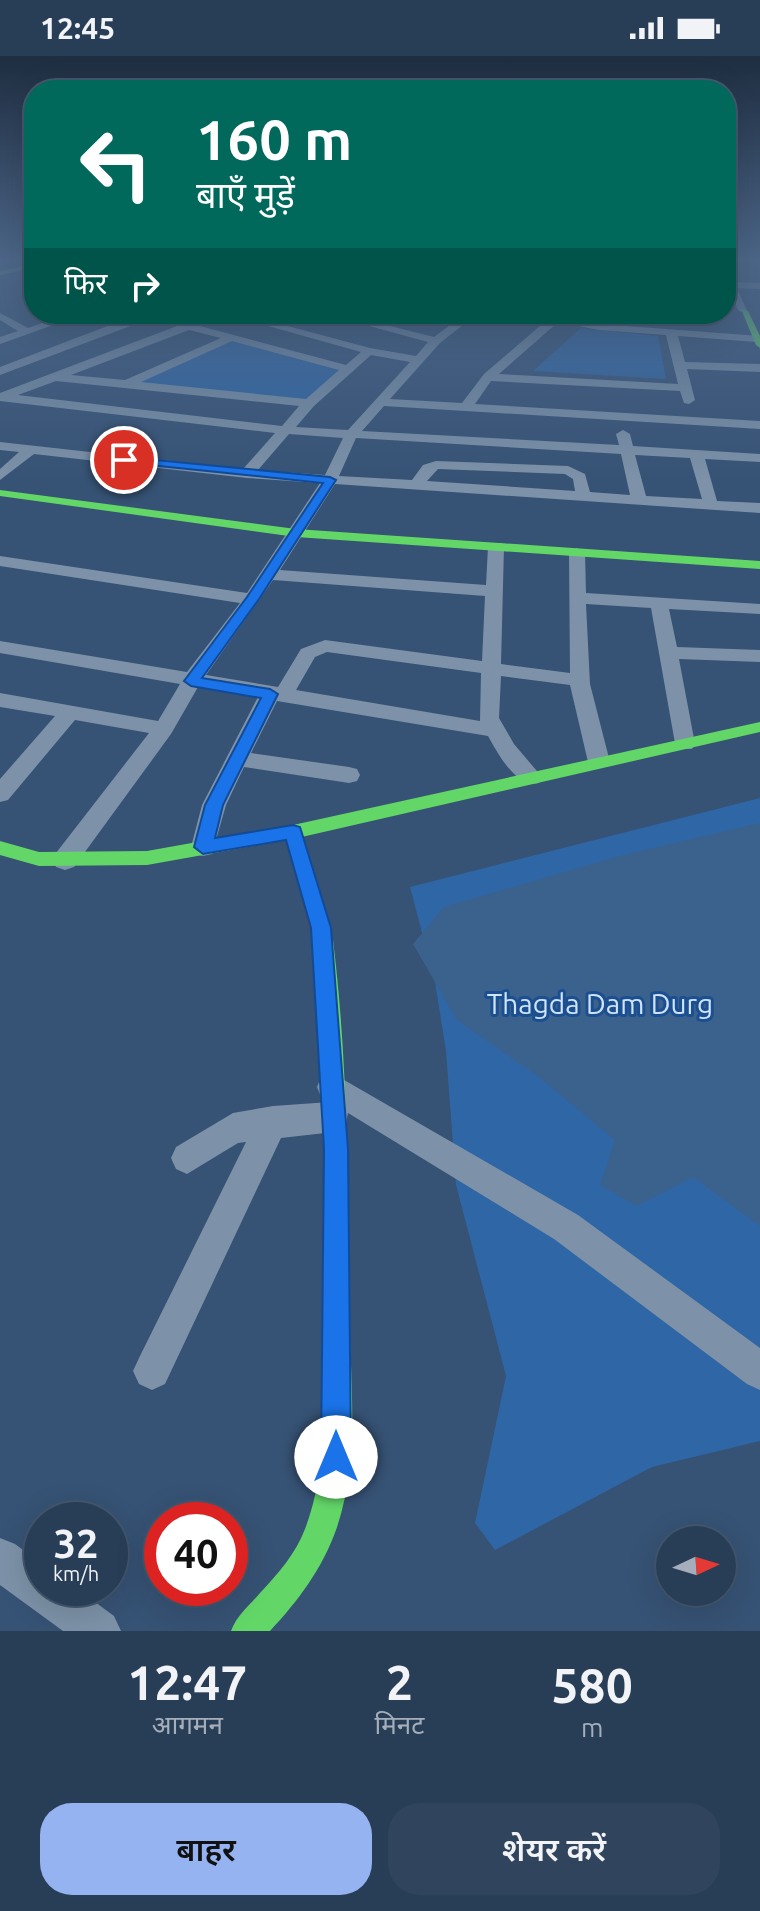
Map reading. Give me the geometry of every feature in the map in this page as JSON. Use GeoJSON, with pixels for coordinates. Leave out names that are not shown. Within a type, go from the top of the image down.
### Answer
{"type":"FeatureCollection","features":[{"type":"Feature","properties":{"kind":"street"},"geometry":{"type":"LineString","coordinates":[[0,341],[20,334]]}},
{"type":"Feature","properties":{"kind":"street"},"geometry":{"type":"LineString","coordinates":[[0,371],[95,334]]}},
{"type":"Feature","properties":{"kind":"street"},"geometry":{"type":"LineString","coordinates":[[1,397],[166,334]]}},
{"type":"Feature","properties":{"kind":"street"},"geometry":{"type":"LineString","coordinates":[[214,334],[348,369]]}},
{"type":"Feature","properties":{"kind":"street"},"geometry":{"type":"LineString","coordinates":[[307,334],[418,360]]}},
{"type":"Feature","properties":{"kind":"street"},"geometry":{"type":"LineString","coordinates":[[410,334],[436,341]]}},
{"type":"Feature","properties":{"kind":"street"},"geometry":{"type":"LineString","coordinates":[[65,860],[164,729],[191,681],[269,574],[330,480],[352,433],[445,334]]}},
{"type":"Feature","properties":{"kind":"street"},"geometry":{"type":"LineString","coordinates":[[466,407],[488,377],[537,334]]}},
{"type":"Feature","properties":{"kind":"street"},"geometry":{"type":"LineString","coordinates":[[671,334],[695,421]]}},
{"type":"Feature","properties":{"kind":"street"},"geometry":{"type":"LineString","coordinates":[[686,334],[759,342]]}},
{"type":"Feature","properties":{"kind":"street"},"geometry":{"type":"LineString","coordinates":[[126,384],[228,339]]}},
{"type":"Feature","properties":{"kind":"street"},"geometry":{"type":"LineString","coordinates":[[247,474],[282,430],[369,351]]}},
{"type":"Feature","properties":{"kind":"street"},"geometry":{"type":"LineString","coordinates":[[680,365],[760,368]]}},
{"type":"Feature","properties":{"kind":"street"},"geometry":{"type":"LineString","coordinates":[[55,377],[309,403]]}},
{"type":"Feature","properties":{"kind":"street"},"geometry":{"type":"LineString","coordinates":[[488,377],[686,388]]}},
{"type":"Feature","properties":{"kind":"street"},"geometry":{"type":"LineString","coordinates":[[1,397],[282,430],[760,458]]}},
{"type":"Feature","properties":{"kind":"street"},"geometry":{"type":"LineString","coordinates":[[381,402],[760,425]]}},
{"type":"Feature","properties":{"kind":"street"},"geometry":{"type":"LineString","coordinates":[[620,416],[639,500]]}},
{"type":"Feature","properties":{"kind":"street"},"geometry":{"type":"LineString","coordinates":[[0,446],[247,474],[760,508]]}},
{"type":"Feature","properties":{"kind":"street"},"geometry":{"type":"LineString","coordinates":[[0,476],[32,449]]}},
{"type":"Feature","properties":{"kind":"street"},"geometry":{"type":"LineString","coordinates":[[696,454],[711,505]]}},
{"type":"Feature","properties":{"kind":"street"},"geometry":{"type":"LineString","coordinates":[[416,486],[428,468],[436,465],[568,470],[580,477],[583,497]]}},
{"type":"Feature","properties":{"kind":"street"},"geometry":{"type":"LineString","coordinates":[[0,493],[296,533],[760,565]]}},
{"type":"Feature","properties":{"kind":"street"},"geometry":{"type":"LineString","coordinates":[[496,547],[488,709],[493,730],[531,777]]}},
{"type":"Feature","properties":{"kind":"street"},"geometry":{"type":"LineString","coordinates":[[577,553],[577,680],[586,728],[599,762]]}},
{"type":"Feature","properties":{"kind":"street"},"geometry":{"type":"LineString","coordinates":[[0,561],[252,599]]}},
{"type":"Feature","properties":{"kind":"street"},"geometry":{"type":"LineString","coordinates":[[269,574],[494,591]]}},
{"type":"Feature","properties":{"kind":"street"},"geometry":{"type":"LineString","coordinates":[[579,598],[760,609]]}},
{"type":"Feature","properties":{"kind":"street"},"geometry":{"type":"LineString","coordinates":[[659,602],[684,744]]}},
{"type":"Feature","properties":{"kind":"street"},"geometry":{"type":"LineString","coordinates":[[0,647],[493,730]]}},
{"type":"Feature","properties":{"kind":"street"},"geometry":{"type":"LineString","coordinates":[[203,847],[214,805],[237,758],[277,695],[308,653],[317,647],[577,680]]}},
{"type":"Feature","properties":{"kind":"street"},"geometry":{"type":"LineString","coordinates":[[669,653],[760,656]]}},
{"type":"Feature","properties":{"kind":"street"},"geometry":{"type":"LineString","coordinates":[[0,700],[164,729]]}},
{"type":"Feature","properties":{"kind":"street"},"geometry":{"type":"LineString","coordinates":[[0,794],[70,712]]}},
{"type":"Feature","properties":{"kind":"street"},"geometry":{"type":"LineString","coordinates":[[2,850],[39,859],[147,858],[293,832],[760,727]]}},
{"type":"Feature","properties":{"kind":"street"},"geometry":{"type":"LineString","coordinates":[[237,758],[349,775]]}},
{"type":"Feature","properties":{"kind":"street"},"geometry":{"type":"LineString","coordinates":[[247,1631],[282,1593],[310,1555],[328,1504],[336,1457],[333,1102],[321,928],[293,832]]}},
{"type":"Feature","properties":{"kind":"street"},"geometry":{"type":"LineString","coordinates":[[187,1158],[233,1128],[273,1121],[333,1102],[566,1227],[760,1371]]}},
{"type":"Feature","properties":{"kind":"street"},"geometry":{"type":"LineString","coordinates":[[152,1371],[273,1121]]}},
{"type":"Feature","properties":{"kind":"street"},"geometry":{"type":"LineString","coordinates":[[0,1559],[99,1631]]}},
{"type":"Feature","properties":{"kind":"green space"},"geometry":{"type":"Polygon","coordinates":[[[574,334],[644,334],[658,336],[666,379],[533,371],[574,334]]]}},
{"type":"Feature","properties":{"kind":"green space"},"geometry":{"type":"Polygon","coordinates":[[[228,339],[348,369],[309,403],[126,384],[228,339]]]}},
{"type":"Feature","properties":{"kind":"green space","name":"Thagda Dam Durg"},"geometry":{"type":"Polygon","coordinates":[[[760,798],[760,1441],[652,1467],[495,1550],[475,1523],[506,1376],[456,1185],[446,1051],[435,982],[410,887],[760,798]]]}},
{"type":"Feature","properties":{"kind":"shaded area"},"geometry":{"type":"Polygon","coordinates":[[[760,823],[760,1226],[693,1177],[637,1206],[600,1185],[615,1140],[539,1077],[457,1020],[413,944],[444,907],[620,856],[760,823]]]}},
{"type":"Feature","properties":{"kind":"traffic: fast"},"geometry":{"type":"LineString","coordinates":[[755,334],[760,345]]}},
{"type":"Feature","properties":{"kind":"traffic: fast"},"geometry":{"type":"LineString","coordinates":[[0,493],[296,533],[760,565]]}},
{"type":"Feature","properties":{"kind":"traffic: fast"},"geometry":{"type":"LineString","coordinates":[[0,848],[39,859],[147,858],[293,832],[760,727]]}},
{"type":"Feature","properties":{"kind":"traffic: fast"},"geometry":{"type":"LineString","coordinates":[[247,1631],[280,1596],[315,1543],[333,1474],[337,1418],[336,1122],[332,1031],[323,940]]}},
{"type":"Feature","properties":{"kind":"traffic: jam"},"geometry":{"type":"LineString","coordinates":[[293,832],[323,940]]}},
{"type":"Feature","properties":{"kind":"route"},"geometry":{"type":"LineString","coordinates":[[124,460],[330,480],[252,599],[191,681],[270,694],[224,782],[214,805],[203,847],[293,832],[321,928],[336,1149],[336,1457]]}}]}
